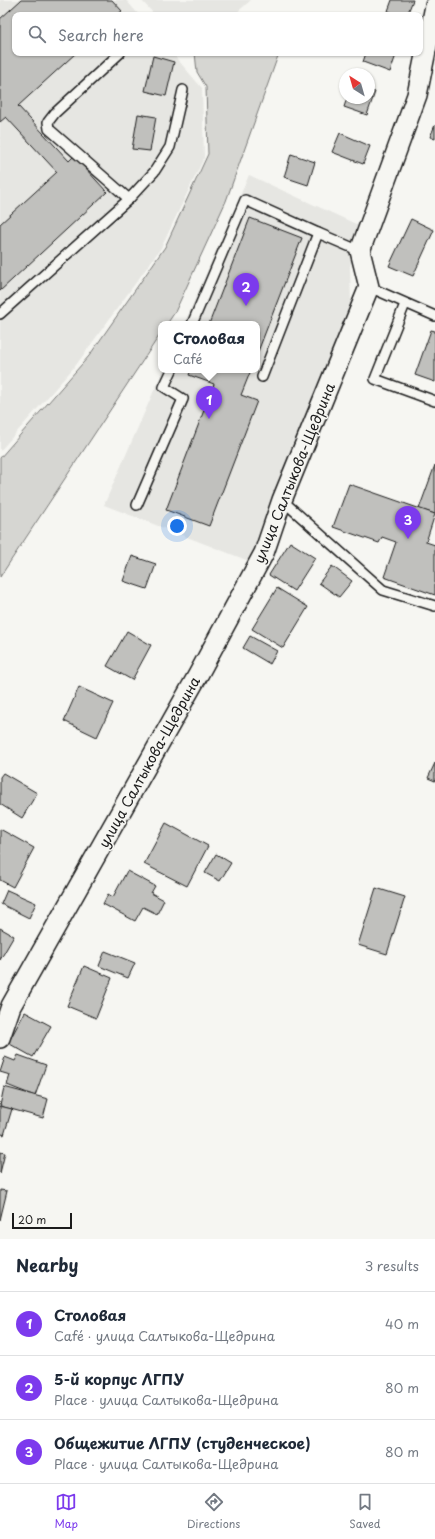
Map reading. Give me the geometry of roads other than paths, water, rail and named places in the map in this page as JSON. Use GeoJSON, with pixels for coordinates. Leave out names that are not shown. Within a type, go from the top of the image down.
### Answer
{"type":"FeatureCollection","features":[{"type":"Feature","properties":{"kind":"street"},"geometry":{"type":"LineString","coordinates":[[369,287],[360,251],[416,94],[435,8]]}},
{"type":"Feature","properties":{"kind":"street","name":"улица Салтыкова-Щедрина"},"geometry":{"type":"LineString","coordinates":[[0,1038],[11,1006],[198,675],[264,553],[282,500],[369,287]]}},
{"type":"Feature","properties":{"kind":"lane"},"geometry":{"type":"LineString","coordinates":[[117,56],[55,113],[48,122],[49,129],[129,199]]}},
{"type":"Feature","properties":{"kind":"lane"},"geometry":{"type":"LineString","coordinates":[[0,314],[129,199],[154,172],[170,147],[182,90]]}},
{"type":"Feature","properties":{"kind":"lane"},"geometry":{"type":"LineString","coordinates":[[193,321],[245,200],[360,251]]}},
{"type":"Feature","properties":{"kind":"lane"},"geometry":{"type":"LineString","coordinates":[[262,377],[318,233]]}},
{"type":"Feature","properties":{"kind":"lane"},"geometry":{"type":"LineString","coordinates":[[369,287],[435,316]]}},
{"type":"Feature","properties":{"kind":"lane"},"geometry":{"type":"LineString","coordinates":[[405,304],[375,379],[435,401]]}},
{"type":"Feature","properties":{"kind":"lane"},"geometry":{"type":"LineString","coordinates":[[137,505],[183,399],[164,387],[171,373]]}},
{"type":"Feature","properties":{"kind":"lane"},"geometry":{"type":"LineString","coordinates":[[282,500],[383,590],[435,606]]}},
{"type":"Feature","properties":{"kind":"place","name":"5-й корпус ЛГПУ"},"geometry":{"type":"Point","coordinates":[246,306]}},
{"type":"Feature","properties":{"kind":"place","name":"Столовая"},"geometry":{"type":"Point","coordinates":[209,419]}},
{"type":"Feature","properties":{"kind":"place","name":"Общежитие ЛГПУ (студенческое)"},"geometry":{"type":"Point","coordinates":[408,539]}}]}
